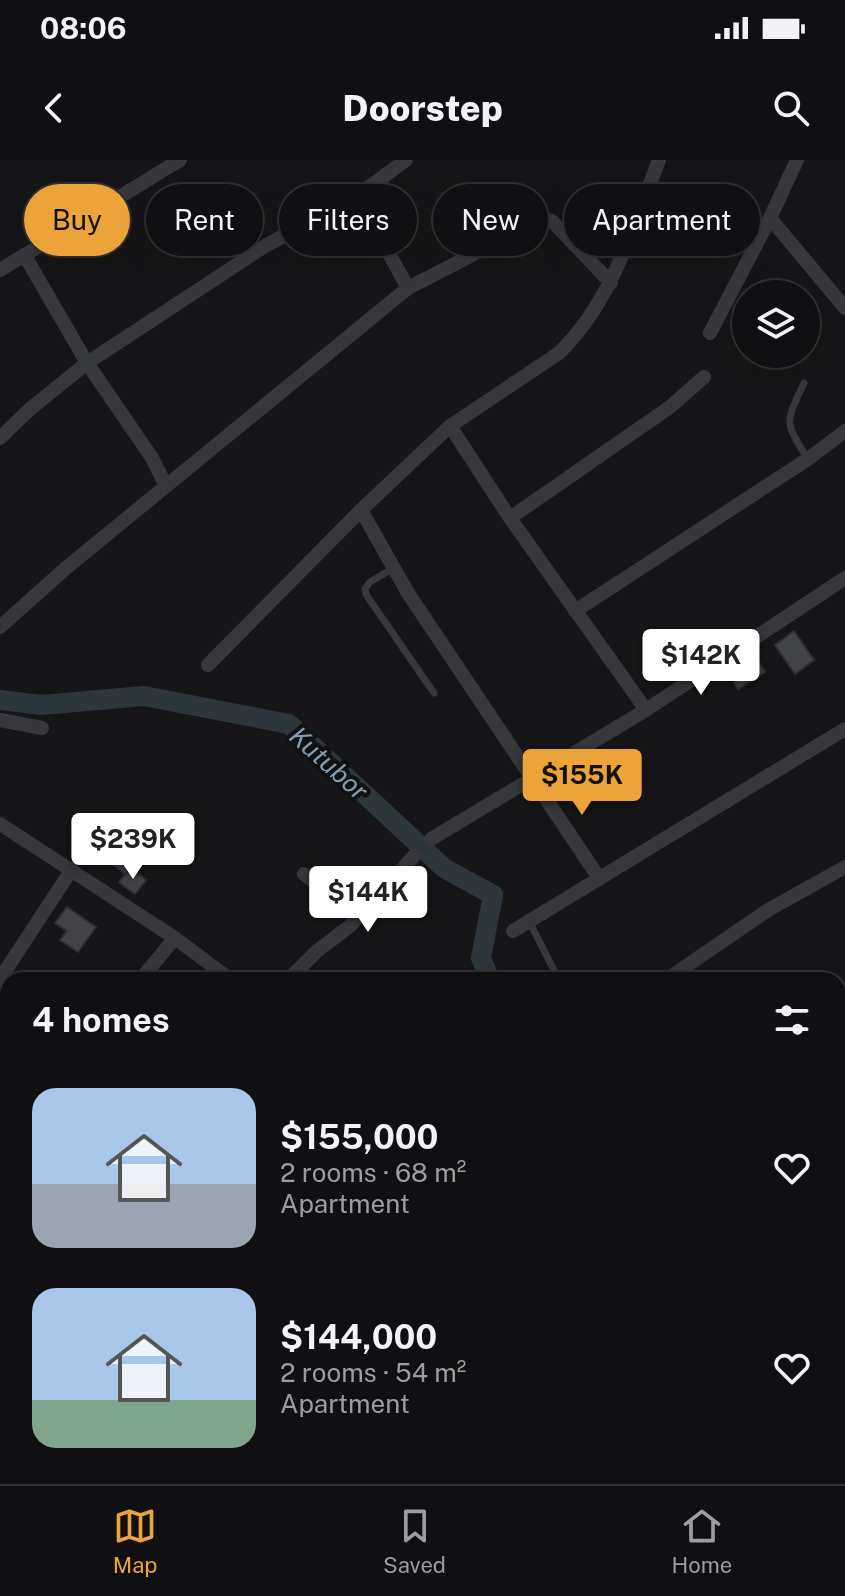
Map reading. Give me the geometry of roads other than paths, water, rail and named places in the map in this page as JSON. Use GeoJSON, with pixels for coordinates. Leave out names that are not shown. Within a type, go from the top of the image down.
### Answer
{"type":"FeatureCollection","features":[{"type":"Feature","properties":{"kind":"street"},"geometry":{"type":"LineString","coordinates":[[130,189],[180,160]]}},
{"type":"Feature","properties":{"kind":"street"},"geometry":{"type":"LineString","coordinates":[[373,184],[406,160]]}},
{"type":"Feature","properties":{"kind":"street"},"geometry":{"type":"LineString","coordinates":[[208,665],[361,510],[450,426],[571,342],[611,283],[659,160]]}},
{"type":"Feature","properties":{"kind":"street"},"geometry":{"type":"LineString","coordinates":[[710,333],[797,160]]}},
{"type":"Feature","properties":{"kind":"street"},"geometry":{"type":"LineString","coordinates":[[770,218],[845,308]]}},
{"type":"Feature","properties":{"kind":"street"},"geometry":{"type":"LineString","coordinates":[[0,627],[66,568],[408,288],[542,219],[552,221],[611,283]]}},
{"type":"Feature","properties":{"kind":"street"},"geometry":{"type":"LineString","coordinates":[[0,438],[87,363],[279,238]]}},
{"type":"Feature","properties":{"kind":"street"},"geometry":{"type":"LineString","coordinates":[[0,270],[25,256],[87,363],[152,458],[166,486]]}},
{"type":"Feature","properties":{"kind":"street"},"geometry":{"type":"LineString","coordinates":[[390,256],[408,288]]}},
{"type":"Feature","properties":{"kind":"street"},"geometry":{"type":"LineString","coordinates":[[510,518],[670,407],[704,377]]}},
{"type":"Feature","properties":{"kind":"street"},"geometry":{"type":"LineString","coordinates":[[450,426],[510,518],[646,710]]}},
{"type":"Feature","properties":{"kind":"street"},"geometry":{"type":"LineString","coordinates":[[575,611],[808,459],[845,431]]}},
{"type":"Feature","properties":{"kind":"street"},"geometry":{"type":"LineString","coordinates":[[361,510],[408,593],[599,878]]}},
{"type":"Feature","properties":{"kind":"street"},"geometry":{"type":"LineString","coordinates":[[431,839],[646,710],[845,578]]}},
{"type":"Feature","properties":{"kind":"street"},"geometry":{"type":"LineString","coordinates":[[0,720],[42,728]]}},
{"type":"Feature","properties":{"kind":"street"},"geometry":{"type":"LineString","coordinates":[[513,931],[845,729]]}},
{"type":"Feature","properties":{"kind":"street"},"geometry":{"type":"LineString","coordinates":[[0,824],[175,938],[220,972]]}},
{"type":"Feature","properties":{"kind":"street"},"geometry":{"type":"LineString","coordinates":[[296,972],[359,917],[414,856]]}},
{"type":"Feature","properties":{"kind":"street"},"geometry":{"type":"LineString","coordinates":[[678,972],[768,910],[845,867]]}},
{"type":"Feature","properties":{"kind":"street"},"geometry":{"type":"LineString","coordinates":[[5,972],[72,869]]}},
{"type":"Feature","properties":{"kind":"street"},"geometry":{"type":"LineString","coordinates":[[304,874],[359,917]]}},
{"type":"Feature","properties":{"kind":"street"},"geometry":{"type":"LineString","coordinates":[[147,972],[175,938]]}},
{"type":"Feature","properties":{"kind":"lane"},"geometry":{"type":"LineString","coordinates":[[804,383],[788,422],[789,429],[808,459]]}},
{"type":"Feature","properties":{"kind":"lane"},"geometry":{"type":"LineString","coordinates":[[394,568],[370,582],[365,589],[367,596],[434,693]]}},
{"type":"Feature","properties":{"kind":"lane"},"geometry":{"type":"LineString","coordinates":[[529,921],[555,972]]}},
{"type":"Feature","properties":{"kind":"waterway","name":"Kutubor"},"geometry":{"type":"LineString","coordinates":[[0,700],[41,705],[144,696],[289,724],[444,868],[493,895],[481,958],[487,972]]}}]}
